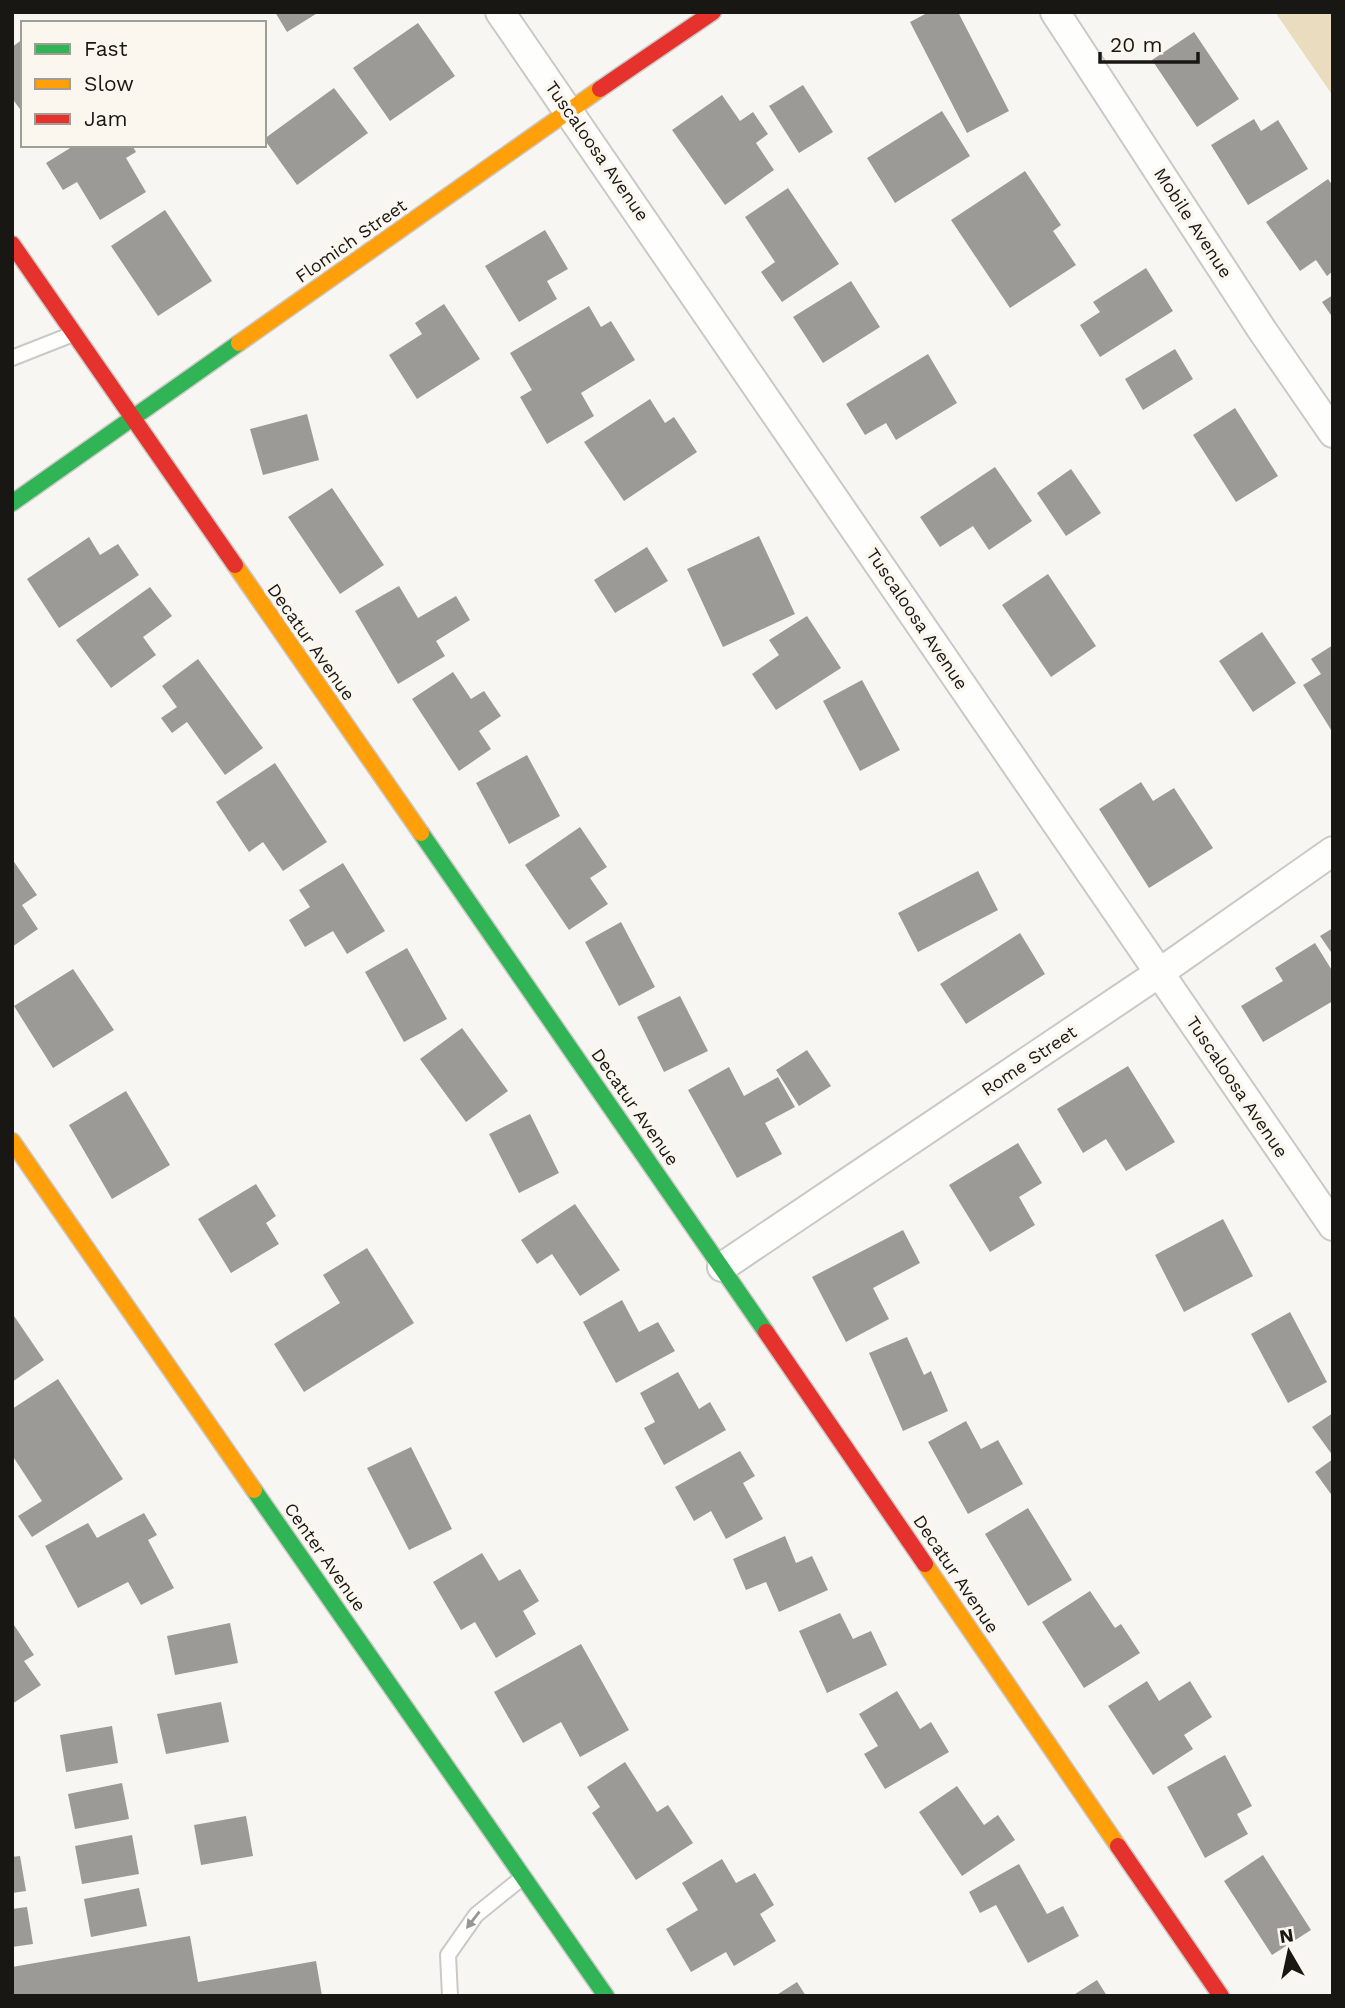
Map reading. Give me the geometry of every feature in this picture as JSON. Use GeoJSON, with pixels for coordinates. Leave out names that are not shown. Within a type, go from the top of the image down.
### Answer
{"type":"FeatureCollection","features":[{"type":"Feature","properties":{"kind":"street","name":"Tuscaloosa Avenue"},"geometry":{"type":"LineString","coordinates":[[500,12],[1333,1226]]}},
{"type":"Feature","properties":{"kind":"street","name":"Flomich Street"},"geometry":{"type":"LineString","coordinates":[[12,503],[569,110],[713,12]]}},
{"type":"Feature","properties":{"kind":"street","name":"Mobile Avenue"},"geometry":{"type":"LineString","coordinates":[[1055,12],[1262,330],[1333,433]]}},
{"type":"Feature","properties":{"kind":"street","name":"Decatur Avenue"},"geometry":{"type":"LineString","coordinates":[[12,244],[722,1267],[1221,1996]]}},
{"type":"Feature","properties":{"kind":"street","name":"Rome Street"},"geometry":{"type":"LineString","coordinates":[[722,1267],[1159,973],[1333,850]]}},
{"type":"Feature","properties":{"kind":"street","name":"Center Avenue"},"geometry":{"type":"LineString","coordinates":[[12,1142],[606,1996]]}},
{"type":"Feature","properties":{"kind":"lane"},"geometry":{"type":"LineString","coordinates":[[12,358],[74,333]]}},
{"type":"Feature","properties":{"kind":"lane"},"geometry":{"type":"LineString","coordinates":[[450,1996],[449,1955],[475,1914],[524,1876]]}},
{"type":"Feature","properties":{"kind":"shaded area"},"geometry":{"type":"Polygon","coordinates":[[[1275,12],[1333,12],[1333,96],[1275,12]]]}},
{"type":"Feature","properties":{"kind":"building"},"geometry":{"type":"Polygon","coordinates":[[[275,12],[319,12],[287,32],[275,12]]]}},
{"type":"Feature","properties":{"kind":"building"},"geometry":{"type":"Polygon","coordinates":[[[929,12],[958,12],[1009,111],[967,133],[910,22],[929,12]]]}},
{"type":"Feature","properties":{"kind":"building"},"geometry":{"type":"Polygon","coordinates":[[[418,23],[455,76],[390,121],[353,68],[418,23]]]}},
{"type":"Feature","properties":{"kind":"building"},"geometry":{"type":"Polygon","coordinates":[[[1194,32],[1239,99],[1197,127],[1152,60],[1194,32]]]}},
{"type":"Feature","properties":{"kind":"building"},"geometry":{"type":"Polygon","coordinates":[[[21,40],[21,110],[12,102],[12,47],[21,40]]]}},
{"type":"Feature","properties":{"kind":"building"},"geometry":{"type":"Polygon","coordinates":[[[803,85],[833,132],[799,153],[769,106],[803,85]]]}},
{"type":"Feature","properties":{"kind":"building"},"geometry":{"type":"Polygon","coordinates":[[[334,88],[368,133],[297,185],[266,142],[266,138],[334,88]]]}},
{"type":"Feature","properties":{"kind":"building"},"geometry":{"type":"Polygon","coordinates":[[[722,95],[740,121],[753,112],[768,134],[756,143],[774,170],[725,205],[672,130],[722,95]]]}},
{"type":"Feature","properties":{"kind":"building"},"geometry":{"type":"Polygon","coordinates":[[[942,111],[970,156],[895,203],[867,158],[942,111]]]}},
{"type":"Feature","properties":{"kind":"building"},"geometry":{"type":"Polygon","coordinates":[[[1254,119],[1261,131],[1278,120],[1308,169],[1248,205],[1211,145],[1254,119]]]}},
{"type":"Feature","properties":{"kind":"building"},"geometry":{"type":"Polygon","coordinates":[[[72,147],[133,147],[136,152],[126,158],[146,192],[100,220],[77,182],[63,190],[46,163],[72,147]]]}},
{"type":"Feature","properties":{"kind":"building"},"geometry":{"type":"Polygon","coordinates":[[[1025,171],[1061,225],[1053,231],[1076,265],[1010,308],[951,220],[1025,171]]]}},
{"type":"Feature","properties":{"kind":"building"},"geometry":{"type":"Polygon","coordinates":[[[1328,179],[1333,186],[1333,271],[1327,276],[1316,260],[1300,271],[1266,222],[1328,179]]]}},
{"type":"Feature","properties":{"kind":"building"},"geometry":{"type":"Polygon","coordinates":[[[788,188],[839,264],[782,302],[761,272],[775,262],[745,217],[788,188]]]}},
{"type":"Feature","properties":{"kind":"building"},"geometry":{"type":"Polygon","coordinates":[[[165,210],[212,281],[158,316],[111,246],[165,210]]]}},
{"type":"Feature","properties":{"kind":"building"},"geometry":{"type":"Polygon","coordinates":[[[545,230],[568,269],[547,281],[557,299],[519,322],[485,266],[545,230]]]}},
{"type":"Feature","properties":{"kind":"building"},"geometry":{"type":"Polygon","coordinates":[[[1146,268],[1173,311],[1100,357],[1080,325],[1100,312],[1093,302],[1146,268]]]}},
{"type":"Feature","properties":{"kind":"building"},"geometry":{"type":"Polygon","coordinates":[[[851,281],[880,327],[823,363],[793,317],[851,281]]]}},
{"type":"Feature","properties":{"kind":"building"},"geometry":{"type":"Polygon","coordinates":[[[1333,295],[1333,318],[1322,302],[1333,295]]]}},
{"type":"Feature","properties":{"kind":"building"},"geometry":{"type":"Polygon","coordinates":[[[444,304],[480,359],[417,399],[389,355],[422,334],[415,323],[444,304]]]}},
{"type":"Feature","properties":{"kind":"building"},"geometry":{"type":"Polygon","coordinates":[[[589,306],[601,327],[611,321],[635,360],[581,393],[594,416],[547,444],[520,397],[532,390],[510,353],[589,306]]]}},
{"type":"Feature","properties":{"kind":"building"},"geometry":{"type":"Polygon","coordinates":[[[1175,349],[1193,379],[1143,410],[1125,379],[1175,349]]]}},
{"type":"Feature","properties":{"kind":"building"},"geometry":{"type":"Polygon","coordinates":[[[928,354],[957,403],[896,440],[886,423],[865,435],[846,404],[928,354]]]}},
{"type":"Feature","properties":{"kind":"building"},"geometry":{"type":"Polygon","coordinates":[[[650,399],[665,423],[674,417],[697,452],[624,501],[584,442],[650,399]]]}},
{"type":"Feature","properties":{"kind":"building"},"geometry":{"type":"Polygon","coordinates":[[[1235,408],[1278,476],[1236,502],[1193,435],[1235,408]]]}},
{"type":"Feature","properties":{"kind":"building"},"geometry":{"type":"Polygon","coordinates":[[[307,414],[319,460],[263,475],[250,429],[307,414]]]}},
{"type":"Feature","properties":{"kind":"building"},"geometry":{"type":"Polygon","coordinates":[[[995,467],[1032,521],[989,550],[973,526],[940,547],[920,517],[995,467]]]}},
{"type":"Feature","properties":{"kind":"building"},"geometry":{"type":"Polygon","coordinates":[[[1071,469],[1101,513],[1066,536],[1037,493],[1071,469]]]}},
{"type":"Feature","properties":{"kind":"building"},"geometry":{"type":"Polygon","coordinates":[[[332,488],[384,565],[340,594],[288,517],[332,488]]]}},
{"type":"Feature","properties":{"kind":"building"},"geometry":{"type":"Polygon","coordinates":[[[759,536],[795,614],[723,647],[687,569],[759,536]]]}},
{"type":"Feature","properties":{"kind":"building"},"geometry":{"type":"Polygon","coordinates":[[[89,537],[100,555],[118,544],[139,575],[59,628],[27,579],[89,537]]]}},
{"type":"Feature","properties":{"kind":"building"},"geometry":{"type":"Polygon","coordinates":[[[647,547],[668,581],[615,613],[594,580],[647,547]]]}},
{"type":"Feature","properties":{"kind":"building"},"geometry":{"type":"Polygon","coordinates":[[[1048,574],[1096,646],[1051,677],[1002,605],[1048,574]]]}},
{"type":"Feature","properties":{"kind":"building"},"geometry":{"type":"Polygon","coordinates":[[[399,586],[418,618],[456,596],[470,620],[436,641],[445,656],[398,684],[355,611],[399,586]]]}},
{"type":"Feature","properties":{"kind":"building"},"geometry":{"type":"Polygon","coordinates":[[[150,587],[172,616],[143,637],[156,655],[111,688],[76,640],[150,587]]]}},
{"type":"Feature","properties":{"kind":"building"},"geometry":{"type":"Polygon","coordinates":[[[807,616],[841,668],[776,710],[752,674],[779,655],[769,640],[807,616]]]}},
{"type":"Feature","properties":{"kind":"building"},"geometry":{"type":"Polygon","coordinates":[[[1262,632],[1296,683],[1253,712],[1219,661],[1262,632]]]}},
{"type":"Feature","properties":{"kind":"building"},"geometry":{"type":"Polygon","coordinates":[[[1333,645],[1333,733],[1303,685],[1321,674],[1311,659],[1333,645]]]}},
{"type":"Feature","properties":{"kind":"building"},"geometry":{"type":"Polygon","coordinates":[[[198,659],[263,748],[225,775],[187,722],[172,733],[161,718],[177,707],[162,686],[198,659]]]}},
{"type":"Feature","properties":{"kind":"building"},"geometry":{"type":"Polygon","coordinates":[[[453,672],[471,699],[484,691],[501,716],[479,731],[491,749],[459,771],[412,699],[453,672]]]}},
{"type":"Feature","properties":{"kind":"building"},"geometry":{"type":"Polygon","coordinates":[[[862,680],[900,750],[860,771],[823,701],[862,680]]]}},
{"type":"Feature","properties":{"kind":"building"},"geometry":{"type":"Polygon","coordinates":[[[527,755],[560,816],[509,844],[476,783],[527,755]]]}},
{"type":"Feature","properties":{"kind":"building"},"geometry":{"type":"Polygon","coordinates":[[[275,763],[327,842],[283,871],[263,842],[249,852],[216,802],[275,763]]]}},
{"type":"Feature","properties":{"kind":"building"},"geometry":{"type":"Polygon","coordinates":[[[1141,782],[1153,801],[1174,788],[1213,848],[1149,888],[1099,809],[1141,782]]]}},
{"type":"Feature","properties":{"kind":"building"},"geometry":{"type":"Polygon","coordinates":[[[580,827],[607,867],[590,878],[608,904],[569,930],[525,865],[580,827]]]}},
{"type":"Feature","properties":{"kind":"building"},"geometry":{"type":"Polygon","coordinates":[[[12,859],[37,895],[22,905],[38,929],[12,947],[12,859]]]}},
{"type":"Feature","properties":{"kind":"building"},"geometry":{"type":"Polygon","coordinates":[[[343,863],[385,931],[347,954],[333,931],[305,947],[289,920],[310,907],[299,890],[343,863]]]}},
{"type":"Feature","properties":{"kind":"building"},"geometry":{"type":"Polygon","coordinates":[[[978,871],[998,910],[918,952],[898,913],[978,871]]]}},
{"type":"Feature","properties":{"kind":"building"},"geometry":{"type":"Polygon","coordinates":[[[621,922],[655,987],[619,1006],[585,942],[621,922]]]}},
{"type":"Feature","properties":{"kind":"building"},"geometry":{"type":"Polygon","coordinates":[[[1333,928],[1333,955],[1320,936],[1333,928]]]}},
{"type":"Feature","properties":{"kind":"building"},"geometry":{"type":"Polygon","coordinates":[[[1020,933],[1045,974],[966,1024],[940,984],[1020,933]]]}},
{"type":"Feature","properties":{"kind":"building"},"geometry":{"type":"Polygon","coordinates":[[[1315,943],[1333,972],[1333,1001],[1263,1042],[1241,1006],[1283,981],[1275,968],[1315,943]]]}},
{"type":"Feature","properties":{"kind":"building"},"geometry":{"type":"Polygon","coordinates":[[[407,948],[447,1019],[404,1042],[365,972],[407,948]]]}},
{"type":"Feature","properties":{"kind":"building"},"geometry":{"type":"Polygon","coordinates":[[[73,969],[114,1030],[53,1068],[14,1006],[73,969]]]}},
{"type":"Feature","properties":{"kind":"building"},"geometry":{"type":"Polygon","coordinates":[[[680,996],[708,1051],[664,1072],[637,1017],[680,996]]]}},
{"type":"Feature","properties":{"kind":"building"},"geometry":{"type":"Polygon","coordinates":[[[462,1028],[508,1091],[466,1122],[420,1059],[462,1028]]]}},
{"type":"Feature","properties":{"kind":"building"},"geometry":{"type":"Polygon","coordinates":[[[807,1050],[831,1086],[799,1106],[776,1070],[807,1050]]]}},
{"type":"Feature","properties":{"kind":"building"},"geometry":{"type":"Polygon","coordinates":[[[1128,1066],[1175,1142],[1126,1171],[1106,1139],[1083,1153],[1057,1109],[1128,1066]]]}},
{"type":"Feature","properties":{"kind":"building"},"geometry":{"type":"Polygon","coordinates":[[[729,1067],[744,1096],[778,1077],[795,1107],[765,1123],[782,1154],[737,1178],[688,1090],[729,1067]]]}},
{"type":"Feature","properties":{"kind":"building"},"geometry":{"type":"Polygon","coordinates":[[[126,1091],[170,1165],[112,1199],[69,1125],[126,1091]]]}},
{"type":"Feature","properties":{"kind":"building"},"geometry":{"type":"Polygon","coordinates":[[[530,1114],[559,1173],[519,1193],[489,1134],[530,1114]]]}},
{"type":"Feature","properties":{"kind":"building"},"geometry":{"type":"Polygon","coordinates":[[[1018,1143],[1042,1183],[1019,1197],[1035,1225],[990,1252],[949,1185],[1018,1143]]]}},
{"type":"Feature","properties":{"kind":"building"},"geometry":{"type":"Polygon","coordinates":[[[256,1184],[276,1216],[266,1223],[279,1244],[231,1273],[198,1219],[256,1184]]]}},
{"type":"Feature","properties":{"kind":"building"},"geometry":{"type":"Polygon","coordinates":[[[575,1204],[620,1270],[580,1296],[552,1254],[537,1264],[521,1240],[575,1204]]]}},
{"type":"Feature","properties":{"kind":"building"},"geometry":{"type":"Polygon","coordinates":[[[1223,1219],[1253,1276],[1184,1312],[1155,1255],[1223,1219]]]}},
{"type":"Feature","properties":{"kind":"building"},"geometry":{"type":"Polygon","coordinates":[[[903,1230],[920,1263],[873,1288],[889,1319],[846,1342],[812,1277],[903,1230]]]}},
{"type":"Feature","properties":{"kind":"building"},"geometry":{"type":"Polygon","coordinates":[[[367,1248],[414,1323],[304,1392],[274,1344],[340,1303],[323,1275],[367,1248]]]}},
{"type":"Feature","properties":{"kind":"building"},"geometry":{"type":"Polygon","coordinates":[[[622,1300],[639,1332],[658,1322],[675,1351],[616,1383],[583,1322],[622,1300]]]}},
{"type":"Feature","properties":{"kind":"building"},"geometry":{"type":"Polygon","coordinates":[[[1290,1312],[1327,1382],[1288,1403],[1251,1334],[1290,1312]]]}},
{"type":"Feature","properties":{"kind":"building"},"geometry":{"type":"Polygon","coordinates":[[[12,1313],[44,1360],[12,1382],[12,1313]]]}},
{"type":"Feature","properties":{"kind":"building"},"geometry":{"type":"Polygon","coordinates":[[[907,1337],[924,1375],[931,1371],[948,1411],[903,1431],[869,1353],[907,1337]]]}},
{"type":"Feature","properties":{"kind":"building"},"geometry":{"type":"Polygon","coordinates":[[[678,1372],[699,1409],[710,1402],[726,1430],[664,1465],[644,1428],[655,1422],[640,1393],[678,1372]]]}},
{"type":"Feature","properties":{"kind":"building"},"geometry":{"type":"Polygon","coordinates":[[[58,1379],[123,1479],[32,1537],[18,1516],[42,1501],[12,1455],[12,1409],[58,1379]]]}},
{"type":"Feature","properties":{"kind":"building"},"geometry":{"type":"Polygon","coordinates":[[[1333,1413],[1333,1456],[1312,1427],[1333,1413]]]}},
{"type":"Feature","properties":{"kind":"building"},"geometry":{"type":"Polygon","coordinates":[[[966,1421],[981,1449],[998,1440],[1023,1484],[968,1514],[928,1442],[966,1421]]]}},
{"type":"Feature","properties":{"kind":"building"},"geometry":{"type":"Polygon","coordinates":[[[411,1447],[452,1529],[409,1550],[367,1468],[411,1447]]]}},
{"type":"Feature","properties":{"kind":"building"},"geometry":{"type":"Polygon","coordinates":[[[740,1451],[755,1476],[743,1483],[763,1519],[726,1539],[711,1511],[694,1521],[675,1487],[740,1451]]]}},
{"type":"Feature","properties":{"kind":"building"},"geometry":{"type":"Polygon","coordinates":[[[1333,1459],[1333,1497],[1315,1472],[1333,1459]]]}},
{"type":"Feature","properties":{"kind":"building"},"geometry":{"type":"Polygon","coordinates":[[[1028,1508],[1072,1580],[1028,1606],[985,1534],[1028,1508]]]}},
{"type":"Feature","properties":{"kind":"building"},"geometry":{"type":"Polygon","coordinates":[[[144,1513],[157,1535],[148,1540],[174,1588],[141,1605],[128,1582],[78,1608],[45,1546],[88,1523],[97,1538],[144,1513]]]}},
{"type":"Feature","properties":{"kind":"building"},"geometry":{"type":"Polygon","coordinates":[[[785,1536],[796,1563],[812,1556],[828,1590],[779,1612],[766,1582],[746,1590],[733,1559],[785,1536]]]}},
{"type":"Feature","properties":{"kind":"building"},"geometry":{"type":"Polygon","coordinates":[[[482,1553],[499,1581],[520,1569],[539,1601],[523,1611],[536,1634],[496,1658],[475,1622],[461,1630],[433,1582],[482,1553]]]}},
{"type":"Feature","properties":{"kind":"building"},"geometry":{"type":"Polygon","coordinates":[[[1090,1591],[1115,1628],[1121,1624],[1140,1653],[1084,1688],[1042,1622],[1090,1591]]]}},
{"type":"Feature","properties":{"kind":"building"},"geometry":{"type":"Polygon","coordinates":[[[840,1613],[853,1639],[871,1631],[887,1665],[827,1693],[799,1631],[840,1613]]]}},
{"type":"Feature","properties":{"kind":"building"},"geometry":{"type":"Polygon","coordinates":[[[12,1622],[34,1655],[24,1661],[41,1685],[12,1704],[12,1622]]]}},
{"type":"Feature","properties":{"kind":"building"},"geometry":{"type":"Polygon","coordinates":[[[230,1623],[238,1663],[175,1675],[167,1636],[230,1623]]]}},
{"type":"Feature","properties":{"kind":"building"},"geometry":{"type":"Polygon","coordinates":[[[581,1644],[629,1730],[580,1757],[561,1722],[523,1743],[494,1692],[581,1644]]]}},
{"type":"Feature","properties":{"kind":"building"},"geometry":{"type":"Polygon","coordinates":[[[1147,1681],[1159,1701],[1190,1681],[1212,1717],[1184,1735],[1193,1749],[1153,1775],[1108,1706],[1147,1681]]]}},
{"type":"Feature","properties":{"kind":"building"},"geometry":{"type":"Polygon","coordinates":[[[897,1691],[920,1729],[931,1722],[949,1752],[885,1789],[864,1754],[878,1746],[859,1714],[897,1691]]]}},
{"type":"Feature","properties":{"kind":"building"},"geometry":{"type":"Polygon","coordinates":[[[221,1702],[229,1742],[166,1754],[157,1714],[221,1702]]]}},
{"type":"Feature","properties":{"kind":"building"},"geometry":{"type":"Polygon","coordinates":[[[112,1726],[118,1763],[66,1772],[60,1735],[112,1726]]]}},
{"type":"Feature","properties":{"kind":"building"},"geometry":{"type":"Polygon","coordinates":[[[1225,1755],[1252,1806],[1237,1814],[1248,1834],[1205,1858],[1167,1787],[1225,1755]]]}},
{"type":"Feature","properties":{"kind":"building"},"geometry":{"type":"Polygon","coordinates":[[[625,1762],[657,1812],[668,1805],[693,1843],[636,1880],[592,1813],[600,1807],[587,1787],[625,1762]]]}},
{"type":"Feature","properties":{"kind":"building"},"geometry":{"type":"Polygon","coordinates":[[[122,1783],[129,1819],[75,1829],[68,1794],[122,1783]]]}},
{"type":"Feature","properties":{"kind":"building"},"geometry":{"type":"Polygon","coordinates":[[[957,1786],[984,1825],[998,1815],[1015,1840],[962,1876],[919,1812],[957,1786]]]}},
{"type":"Feature","properties":{"kind":"building"},"geometry":{"type":"Polygon","coordinates":[[[246,1816],[253,1856],[201,1865],[194,1825],[246,1816]]]}},
{"type":"Feature","properties":{"kind":"building"},"geometry":{"type":"Polygon","coordinates":[[[132,1835],[139,1874],[82,1884],[75,1846],[132,1835]]]}},
{"type":"Feature","properties":{"kind":"building"},"geometry":{"type":"Polygon","coordinates":[[[1263,1855],[1311,1930],[1272,1955],[1224,1881],[1263,1855]]]}},
{"type":"Feature","properties":{"kind":"building"},"geometry":{"type":"Polygon","coordinates":[[[20,1856],[26,1891],[12,1893],[12,1857],[20,1856]]]}},
{"type":"Feature","properties":{"kind":"building"},"geometry":{"type":"Polygon","coordinates":[[[722,1859],[736,1883],[755,1873],[774,1905],[760,1914],[776,1941],[734,1966],[726,1952],[691,1972],[666,1929],[698,1910],[682,1883],[722,1859]]]}},
{"type":"Feature","properties":{"kind":"building"},"geometry":{"type":"Polygon","coordinates":[[[1019,1864],[1047,1914],[1063,1906],[1079,1936],[1028,1963],[996,1905],[980,1913],[969,1892],[1019,1864]]]}},
{"type":"Feature","properties":{"kind":"building"},"geometry":{"type":"Polygon","coordinates":[[[139,1888],[147,1926],[91,1937],[84,1899],[139,1888]]]}},
{"type":"Feature","properties":{"kind":"building"},"geometry":{"type":"Polygon","coordinates":[[[27,1907],[33,1944],[12,1947],[12,1909],[27,1907]]]}},
{"type":"Feature","properties":{"kind":"building"},"geometry":{"type":"Polygon","coordinates":[[[190,1936],[198,1982],[316,1961],[322,1996],[12,1996],[12,1967],[190,1936]]]}},
{"type":"Feature","properties":{"kind":"building"},"geometry":{"type":"Polygon","coordinates":[[[1097,1980],[1107,1996],[1072,1996],[1097,1980]]]}},
{"type":"Feature","properties":{"kind":"building"},"geometry":{"type":"Polygon","coordinates":[[[797,1982],[806,1996],[775,1996],[797,1982]]]}},
{"type":"Feature","properties":{"kind":"traffic: fast"},"geometry":{"type":"LineString","coordinates":[[12,503],[239,343]]}},
{"type":"Feature","properties":{"kind":"traffic: fast"},"geometry":{"type":"LineString","coordinates":[[421,833],[766,1332]]}},
{"type":"Feature","properties":{"kind":"traffic: fast"},"geometry":{"type":"LineString","coordinates":[[254,1490],[606,1996]]}},
{"type":"Feature","properties":{"kind":"traffic: slow"},"geometry":{"type":"LineString","coordinates":[[239,343],[600,89]]}},
{"type":"Feature","properties":{"kind":"traffic: slow"},"geometry":{"type":"LineString","coordinates":[[235,565],[421,833]]}},
{"type":"Feature","properties":{"kind":"traffic: slow"},"geometry":{"type":"LineString","coordinates":[[12,1141],[254,1490]]}},
{"type":"Feature","properties":{"kind":"traffic: slow"},"geometry":{"type":"LineString","coordinates":[[925,1564],[1118,1846]]}},
{"type":"Feature","properties":{"kind":"traffic: jam"},"geometry":{"type":"LineString","coordinates":[[600,89],[713,12]]}},
{"type":"Feature","properties":{"kind":"traffic: jam"},"geometry":{"type":"LineString","coordinates":[[12,244],[235,565]]}},
{"type":"Feature","properties":{"kind":"traffic: jam"},"geometry":{"type":"LineString","coordinates":[[766,1332],[925,1564]]}},
{"type":"Feature","properties":{"kind":"traffic: jam"},"geometry":{"type":"LineString","coordinates":[[1118,1846],[1221,1996]]}}]}
